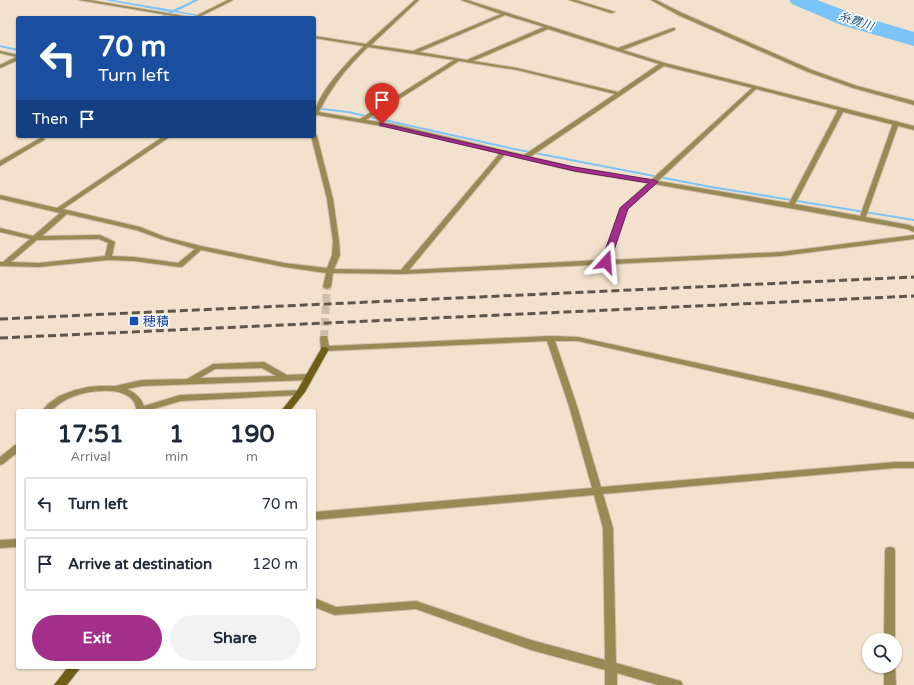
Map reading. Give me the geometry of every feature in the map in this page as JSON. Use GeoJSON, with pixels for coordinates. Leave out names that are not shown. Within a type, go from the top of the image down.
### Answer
{"type":"FeatureCollection","features":[{"type":"Feature","properties":{"kind":"main road"},"geometry":{"type":"LineString","coordinates":[[287,409],[301,392],[325,349]]}},
{"type":"Feature","properties":{"kind":"main road"},"geometry":{"type":"LineString","coordinates":[[60,685],[73,669]]}},
{"type":"Feature","properties":{"kind":"street"},"geometry":{"type":"LineString","coordinates":[[81,0],[178,16]]}},
{"type":"Feature","properties":{"kind":"street"},"geometry":{"type":"LineString","coordinates":[[103,3],[111,0]]}},
{"type":"Feature","properties":{"kind":"street"},"geometry":{"type":"LineString","coordinates":[[198,16],[231,0]]}},
{"type":"Feature","properties":{"kind":"street"},"geometry":{"type":"LineString","coordinates":[[316,111],[337,78],[352,61],[417,0]]}},
{"type":"Feature","properties":{"kind":"street"},"geometry":{"type":"LineString","coordinates":[[463,0],[546,28],[663,64],[914,128]]}},
{"type":"Feature","properties":{"kind":"street"},"geometry":{"type":"LineString","coordinates":[[571,0],[613,12]]}},
{"type":"Feature","properties":{"kind":"street"},"geometry":{"type":"LineString","coordinates":[[653,0],[680,14],[810,71],[855,87],[914,103]]}},
{"type":"Feature","properties":{"kind":"street"},"geometry":{"type":"LineString","coordinates":[[413,53],[504,14]]}},
{"type":"Feature","properties":{"kind":"street"},"geometry":{"type":"LineString","coordinates":[[467,61],[546,28]]}},
{"type":"Feature","properties":{"kind":"street"},"geometry":{"type":"LineString","coordinates":[[617,50],[673,29]]}},
{"type":"Feature","properties":{"kind":"street"},"geometry":{"type":"LineString","coordinates":[[316,37],[517,69],[619,94]]}},
{"type":"Feature","properties":{"kind":"street"},"geometry":{"type":"LineString","coordinates":[[0,52],[16,56]]}},
{"type":"Feature","properties":{"kind":"street"},"geometry":{"type":"LineString","coordinates":[[0,67],[16,58]]}},
{"type":"Feature","properties":{"kind":"street"},"geometry":{"type":"LineString","coordinates":[[361,121],[458,60]]}},
{"type":"Feature","properties":{"kind":"street"},"geometry":{"type":"LineString","coordinates":[[526,157],[663,64]]}},
{"type":"Feature","properties":{"kind":"street"},"geometry":{"type":"LineString","coordinates":[[606,262],[624,208],[755,88]]}},
{"type":"Feature","properties":{"kind":"street"},"geometry":{"type":"LineString","coordinates":[[791,206],[841,110]]}},
{"type":"Feature","properties":{"kind":"street"},"geometry":{"type":"LineString","coordinates":[[316,114],[426,133],[574,169],[909,227],[914,230]]}},
{"type":"Feature","properties":{"kind":"street"},"geometry":{"type":"LineString","coordinates":[[862,219],[896,123]]}},
{"type":"Feature","properties":{"kind":"street"},"geometry":{"type":"LineString","coordinates":[[58,210],[165,138]]}},
{"type":"Feature","properties":{"kind":"street"},"geometry":{"type":"LineString","coordinates":[[315,138],[330,199],[336,241],[336,255],[330,271],[327,287]]}},
{"type":"Feature","properties":{"kind":"street"},"geometry":{"type":"LineString","coordinates":[[0,164],[42,139]]}},
{"type":"Feature","properties":{"kind":"street"},"geometry":{"type":"LineString","coordinates":[[403,272],[504,152]]}},
{"type":"Feature","properties":{"kind":"street"},"geometry":{"type":"LineString","coordinates":[[0,197],[138,228],[163,238],[200,248],[284,265],[330,271],[403,272],[782,254],[914,236]]}},
{"type":"Feature","properties":{"kind":"street"},"geometry":{"type":"LineString","coordinates":[[3,264],[65,212]]}},
{"type":"Feature","properties":{"kind":"street"},"geometry":{"type":"LineString","coordinates":[[0,230],[34,238],[100,237],[112,242],[108,258]]}},
{"type":"Feature","properties":{"kind":"street"},"geometry":{"type":"LineString","coordinates":[[3,264],[39,265],[108,258],[134,259],[179,265],[200,248]]}},
{"type":"Feature","properties":{"kind":"street"},"geometry":{"type":"LineString","coordinates":[[324,338],[325,349],[550,338],[578,339],[826,394],[914,416]]}},
{"type":"Feature","properties":{"kind":"street"},"geometry":{"type":"LineString","coordinates":[[550,338],[573,406],[608,528],[611,685]]}},
{"type":"Feature","properties":{"kind":"street"},"geometry":{"type":"LineString","coordinates":[[189,382],[213,367],[264,365],[287,378]]}},
{"type":"Feature","properties":{"kind":"street"},"geometry":{"type":"LineString","coordinates":[[48,409],[53,404],[67,396],[84,390],[101,388],[116,389],[142,383],[309,378]]}},
{"type":"Feature","properties":{"kind":"street"},"geometry":{"type":"LineString","coordinates":[[116,389],[129,394],[138,401],[141,409]]}},
{"type":"Feature","properties":{"kind":"street"},"geometry":{"type":"LineString","coordinates":[[144,409],[180,398],[301,392]]}},
{"type":"Feature","properties":{"kind":"street"},"geometry":{"type":"LineString","coordinates":[[1,459],[16,448]]}},
{"type":"Feature","properties":{"kind":"street"},"geometry":{"type":"LineString","coordinates":[[316,516],[895,464],[914,465]]}},
{"type":"Feature","properties":{"kind":"street"},"geometry":{"type":"LineString","coordinates":[[0,544],[16,543]]}},
{"type":"Feature","properties":{"kind":"street"},"geometry":{"type":"LineString","coordinates":[[890,551],[890,633]]}},
{"type":"Feature","properties":{"kind":"street"},"geometry":{"type":"LineString","coordinates":[[316,603],[335,611],[416,606],[531,645],[677,685]]}},
{"type":"Feature","properties":{"kind":"street"},"geometry":{"type":"LineString","coordinates":[[890,673],[890,685]]}},
{"type":"Feature","properties":{"kind":"waterway"},"geometry":{"type":"LineString","coordinates":[[107,0],[173,11]]}},
{"type":"Feature","properties":{"kind":"waterway"},"geometry":{"type":"LineString","coordinates":[[173,11],[197,0]]}},
{"type":"Feature","properties":{"kind":"waterway","name":"糸貫川"},"geometry":{"type":"LineString","coordinates":[[799,0],[849,20],[914,39]]}},
{"type":"Feature","properties":{"kind":"waterway"},"geometry":{"type":"LineString","coordinates":[[163,16],[173,11]]}},
{"type":"Feature","properties":{"kind":"waterway"},"geometry":{"type":"LineString","coordinates":[[173,11],[202,16]]}},
{"type":"Feature","properties":{"kind":"waterway"},"geometry":{"type":"LineString","coordinates":[[0,46],[16,50]]}},
{"type":"Feature","properties":{"kind":"waterway"},"geometry":{"type":"LineString","coordinates":[[316,108],[348,112],[514,149],[711,187],[914,220]]}},
{"type":"Feature","properties":{"kind":"tunnel"},"geometry":{"type":"LineString","coordinates":[[324,338],[327,287]]}},
{"type":"Feature","properties":{"kind":"railway"},"geometry":{"type":"LineString","coordinates":[[0,319],[914,277]]}},
{"type":"Feature","properties":{"kind":"railway"},"geometry":{"type":"LineString","coordinates":[[0,338],[914,296]]}},
{"type":"Feature","properties":{"kind":"place","name":"穂積"},"geometry":{"type":"Point","coordinates":[134,321]}},
{"type":"Feature","properties":{"kind":"route"},"geometry":{"type":"LineString","coordinates":[[382,124],[426,133],[574,169],[654,182],[624,208],[606,262]]}}]}
